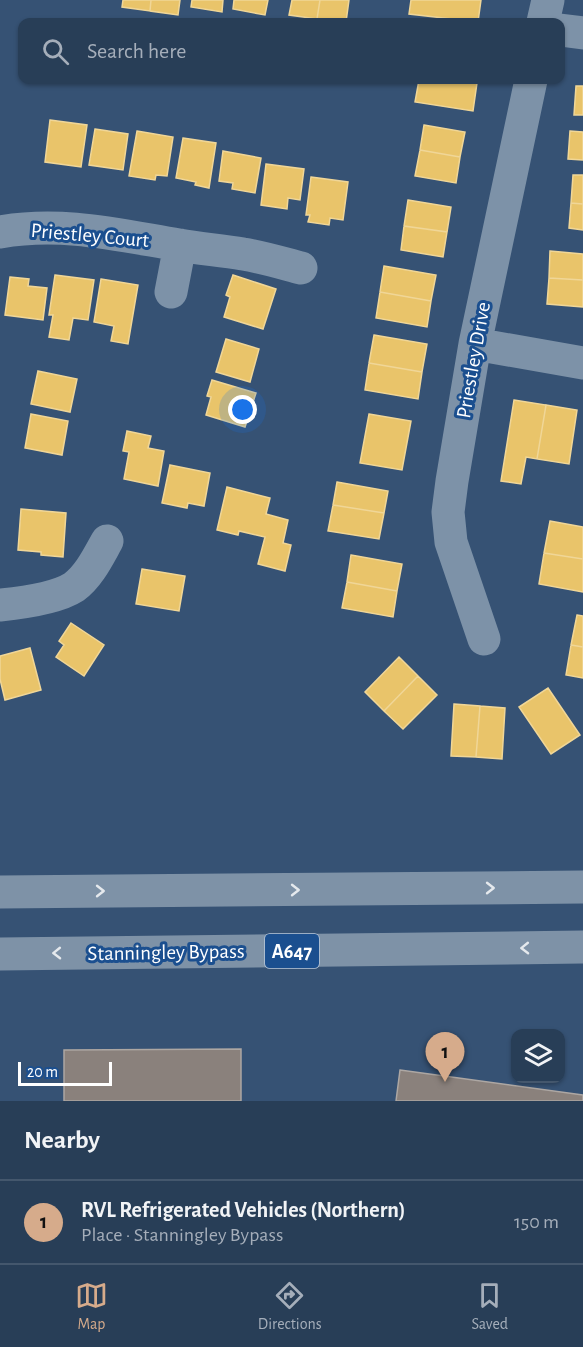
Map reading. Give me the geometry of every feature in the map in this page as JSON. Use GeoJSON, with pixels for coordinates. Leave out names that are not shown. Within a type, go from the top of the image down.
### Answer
{"type":"FeatureCollection","features":[{"type":"Feature","properties":{"kind":"highway"},"geometry":{"type":"LineString","coordinates":[[0,892],[583,887]]}},
{"type":"Feature","properties":{"kind":"highway","name":"Stanningley Bypass"},"geometry":{"type":"LineString","coordinates":[[0,954],[583,947]]}},
{"type":"Feature","properties":{"kind":"street"},"geometry":{"type":"LineString","coordinates":[[544,18],[548,0]]}},
{"type":"Feature","properties":{"kind":"street"},"geometry":{"type":"LineString","coordinates":[[565,31],[583,33]]}},
{"type":"Feature","properties":{"kind":"street","name":"Priestley Drive"},"geometry":{"type":"LineString","coordinates":[[484,639],[451,542],[448,513],[475,344],[530,84]]}},
{"type":"Feature","properties":{"kind":"street","name":"Priestley Court"},"geometry":{"type":"LineString","coordinates":[[0,231],[29,227],[54,227],[125,234],[180,245],[246,254],[301,268]]}},
{"type":"Feature","properties":{"kind":"street","name":"Priestley Court"},"geometry":{"type":"LineString","coordinates":[[171,292],[180,245]]}},
{"type":"Feature","properties":{"kind":"street"},"geometry":{"type":"LineString","coordinates":[[475,344],[583,363]]}},
{"type":"Feature","properties":{"kind":"street"},"geometry":{"type":"LineString","coordinates":[[0,605],[36,601],[73,588],[93,566],[108,542]]}},
{"type":"Feature","properties":{"kind":"building: Homes"},"geometry":{"type":"Polygon","coordinates":[[[123,0],[151,0],[150,11],[122,7],[123,0]]]}},
{"type":"Feature","properties":{"kind":"building: Homes"},"geometry":{"type":"Polygon","coordinates":[[[151,0],[180,0],[178,15],[150,11],[151,0]]]}},
{"type":"Feature","properties":{"kind":"building: Homes"},"geometry":{"type":"Polygon","coordinates":[[[192,0],[223,0],[222,12],[191,7],[192,0]]]}},
{"type":"Feature","properties":{"kind":"building: Homes"},"geometry":{"type":"Polygon","coordinates":[[[234,0],[268,0],[265,15],[233,9],[234,0]]]}},
{"type":"Feature","properties":{"kind":"building: Homes"},"geometry":{"type":"Polygon","coordinates":[[[292,0],[320,0],[317,18],[289,15],[292,0]]]}},
{"type":"Feature","properties":{"kind":"building: Homes"},"geometry":{"type":"Polygon","coordinates":[[[320,0],[349,0],[347,18],[317,18],[320,0]]]}},
{"type":"Feature","properties":{"kind":"building: Homes"},"geometry":{"type":"Polygon","coordinates":[[[411,0],[481,0],[479,18],[444,18],[409,14],[411,0]]]}},
{"type":"Feature","properties":{"kind":"building: Homes"},"geometry":{"type":"Polygon","coordinates":[[[418,84],[477,84],[473,111],[415,102],[418,84]]]}},
{"type":"Feature","properties":{"kind":"building: Homes"},"geometry":{"type":"Polygon","coordinates":[[[576,86],[583,86],[583,115],[574,115],[576,86]]]}},
{"type":"Feature","properties":{"kind":"building: Homes"},"geometry":{"type":"Polygon","coordinates":[[[50,120],[87,125],[81,167],[45,162],[50,120]]]}},
{"type":"Feature","properties":{"kind":"building: Homes"},"geometry":{"type":"Polygon","coordinates":[[[424,125],[465,132],[460,157],[420,150],[424,125]]]}},
{"type":"Feature","properties":{"kind":"building: Homes"},"geometry":{"type":"Polygon","coordinates":[[[95,129],[128,134],[123,170],[89,165],[95,129]]]}},
{"type":"Feature","properties":{"kind":"building: Homes"},"geometry":{"type":"Polygon","coordinates":[[[137,131],[173,137],[167,176],[156,175],[155,180],[129,176],[137,131]]]}},
{"type":"Feature","properties":{"kind":"building: Homes"},"geometry":{"type":"Polygon","coordinates":[[[570,131],[583,132],[583,160],[568,159],[570,131]]]}},
{"type":"Feature","properties":{"kind":"building: Homes"},"geometry":{"type":"Polygon","coordinates":[[[183,138],[216,143],[209,188],[195,185],[196,182],[176,178],[183,138]]]}},
{"type":"Feature","properties":{"kind":"building: Homes"},"geometry":{"type":"Polygon","coordinates":[[[420,150],[460,157],[456,183],[415,176],[420,150]]]}},
{"type":"Feature","properties":{"kind":"building: Homes"},"geometry":{"type":"Polygon","coordinates":[[[223,151],[261,158],[255,193],[232,189],[233,183],[219,181],[223,151]]]}},
{"type":"Feature","properties":{"kind":"building: Homes"},"geometry":{"type":"Polygon","coordinates":[[[266,164],[304,169],[300,200],[288,198],[287,209],[261,205],[266,164]]]}},
{"type":"Feature","properties":{"kind":"building: Homes"},"geometry":{"type":"Polygon","coordinates":[[[573,175],[583,175],[583,204],[571,203],[573,175]]]}},
{"type":"Feature","properties":{"kind":"building: Homes"},"geometry":{"type":"Polygon","coordinates":[[[311,177],[348,182],[343,220],[330,218],[329,225],[308,222],[310,215],[306,215],[311,177]]]}},
{"type":"Feature","properties":{"kind":"building: Homes"},"geometry":{"type":"Polygon","coordinates":[[[408,200],[451,207],[447,232],[404,226],[408,200]]]}},
{"type":"Feature","properties":{"kind":"building: Homes"},"geometry":{"type":"Polygon","coordinates":[[[571,203],[583,204],[583,230],[569,228],[571,203]]]}},
{"type":"Feature","properties":{"kind":"building: Homes"},"geometry":{"type":"Polygon","coordinates":[[[404,226],[447,232],[443,257],[401,250],[404,226]]]}},
{"type":"Feature","properties":{"kind":"building: Homes"},"geometry":{"type":"Polygon","coordinates":[[[550,251],[583,254],[583,280],[549,278],[550,251]]]}},
{"type":"Feature","properties":{"kind":"building: Homes"},"geometry":{"type":"Polygon","coordinates":[[[384,266],[436,275],[431,301],[380,292],[384,266]]]}},
{"type":"Feature","properties":{"kind":"building: Homes"},"geometry":{"type":"Polygon","coordinates":[[[55,275],[94,280],[88,320],[73,318],[69,340],[49,337],[53,315],[49,315],[55,275]]]}},
{"type":"Feature","properties":{"kind":"building: Homes"},"geometry":{"type":"Polygon","coordinates":[[[233,275],[276,289],[263,329],[224,317],[230,297],[226,295],[233,275]]]}},
{"type":"Feature","properties":{"kind":"building: Homes"},"geometry":{"type":"Polygon","coordinates":[[[10,277],[29,279],[28,286],[47,288],[43,320],[5,315],[10,277]]]}},
{"type":"Feature","properties":{"kind":"building: Homes"},"geometry":{"type":"Polygon","coordinates":[[[549,278],[583,280],[583,307],[547,304],[549,278]]]}},
{"type":"Feature","properties":{"kind":"building: Homes"},"geometry":{"type":"Polygon","coordinates":[[[101,279],[138,285],[128,344],[111,341],[114,326],[94,322],[101,279]]]}},
{"type":"Feature","properties":{"kind":"building: Homes"},"geometry":{"type":"Polygon","coordinates":[[[380,292],[431,301],[427,327],[376,318],[380,292]]]}},
{"type":"Feature","properties":{"kind":"building: Homes"},"geometry":{"type":"Polygon","coordinates":[[[374,335],[427,344],[422,372],[369,363],[374,335]]]}},
{"type":"Feature","properties":{"kind":"building: Homes"},"geometry":{"type":"Polygon","coordinates":[[[226,339],[259,349],[250,382],[216,372],[226,339]]]}},
{"type":"Feature","properties":{"kind":"building: Homes"},"geometry":{"type":"Polygon","coordinates":[[[369,363],[422,372],[418,399],[365,390],[369,363]]]}},
{"type":"Feature","properties":{"kind":"building: Homes"},"geometry":{"type":"Polygon","coordinates":[[[38,371],[77,379],[70,412],[31,404],[38,371]]]}},
{"type":"Feature","properties":{"kind":"building: Homes"},"geometry":{"type":"Polygon","coordinates":[[[212,380],[256,393],[245,427],[206,415],[211,397],[207,396],[212,380]]]}},
{"type":"Feature","properties":{"kind":"building: Homes"},"geometry":{"type":"Polygon","coordinates":[[[514,400],[546,405],[537,459],[526,457],[521,484],[501,481],[514,400]]]}},
{"type":"Feature","properties":{"kind":"building: Homes"},"geometry":{"type":"Polygon","coordinates":[[[546,405],[577,410],[569,464],[537,459],[546,405]]]}},
{"type":"Feature","properties":{"kind":"building: Homes"},"geometry":{"type":"Polygon","coordinates":[[[31,414],[68,421],[62,455],[25,448],[31,414]]]}},
{"type":"Feature","properties":{"kind":"building: Homes"},"geometry":{"type":"Polygon","coordinates":[[[369,414],[411,421],[402,470],[360,463],[369,414]]]}},
{"type":"Feature","properties":{"kind":"building: Homes"},"geometry":{"type":"Polygon","coordinates":[[[127,431],[151,436],[148,448],[164,451],[158,486],[124,479],[129,452],[123,451],[127,431]]]}},
{"type":"Feature","properties":{"kind":"building: Homes"},"geometry":{"type":"Polygon","coordinates":[[[170,465],[210,473],[204,506],[188,503],[187,508],[162,503],[170,465]]]}},
{"type":"Feature","properties":{"kind":"building: Homes"},"geometry":{"type":"Polygon","coordinates":[[[337,482],[388,491],[384,513],[333,505],[337,482]]]}},
{"type":"Feature","properties":{"kind":"building: Homes"},"geometry":{"type":"Polygon","coordinates":[[[227,487],[270,498],[266,514],[288,520],[283,543],[291,545],[285,571],[258,564],[265,537],[239,531],[238,535],[217,530],[227,487]]]}},
{"type":"Feature","properties":{"kind":"building: Homes"},"geometry":{"type":"Polygon","coordinates":[[[333,505],[384,513],[379,539],[328,531],[333,505]]]}},
{"type":"Feature","properties":{"kind":"building: Homes"},"geometry":{"type":"Polygon","coordinates":[[[21,509],[66,513],[63,557],[18,550],[21,509]]]}},
{"type":"Feature","properties":{"kind":"building: Homes"},"geometry":{"type":"Polygon","coordinates":[[[550,521],[583,527],[583,559],[544,553],[550,521]]]}},
{"type":"Feature","properties":{"kind":"building: Homes"},"geometry":{"type":"Polygon","coordinates":[[[544,553],[583,559],[583,592],[539,584],[544,553]]]}},
{"type":"Feature","properties":{"kind":"building: Homes"},"geometry":{"type":"Polygon","coordinates":[[[351,555],[402,564],[397,591],[347,582],[351,555]]]}},
{"type":"Feature","properties":{"kind":"building: Homes"},"geometry":{"type":"Polygon","coordinates":[[[142,569],[185,576],[179,611],[136,604],[142,569]]]}},
{"type":"Feature","properties":{"kind":"building: Homes"},"geometry":{"type":"Polygon","coordinates":[[[347,582],[397,591],[393,617],[342,608],[347,582]]]}},
{"type":"Feature","properties":{"kind":"building: Homes"},"geometry":{"type":"Polygon","coordinates":[[[577,615],[583,616],[583,647],[571,645],[577,615]]]}},
{"type":"Feature","properties":{"kind":"building: Homes"},"geometry":{"type":"Polygon","coordinates":[[[71,623],[104,645],[84,676],[56,657],[64,645],[59,641],[71,623]]]}},
{"type":"Feature","properties":{"kind":"building: Homes"},"geometry":{"type":"Polygon","coordinates":[[[571,645],[583,647],[583,678],[566,675],[571,645]]]}},
{"type":"Feature","properties":{"kind":"building: Homes"},"geometry":{"type":"Polygon","coordinates":[[[30,648],[41,690],[5,700],[0,679],[0,656],[30,648]]]}},
{"type":"Feature","properties":{"kind":"building: Homes"},"geometry":{"type":"Polygon","coordinates":[[[399,657],[418,676],[384,711],[365,692],[399,657]]]}},
{"type":"Feature","properties":{"kind":"building: Homes"},"geometry":{"type":"Polygon","coordinates":[[[418,676],[437,695],[403,729],[384,711],[418,676]]]}},
{"type":"Feature","properties":{"kind":"building: Homes"},"geometry":{"type":"Polygon","coordinates":[[[548,688],[580,735],[551,754],[519,707],[548,688]]]}},
{"type":"Feature","properties":{"kind":"building: Homes"},"geometry":{"type":"Polygon","coordinates":[[[454,704],[480,706],[476,757],[451,756],[454,704]]]}},
{"type":"Feature","properties":{"kind":"building: Homes"},"geometry":{"type":"Polygon","coordinates":[[[480,706],[505,708],[502,759],[476,757],[480,706]]]}},
{"type":"Feature","properties":{"kind":"building: Industry"},"geometry":{"type":"Polygon","coordinates":[[[241,1049],[241,1101],[64,1101],[64,1050],[241,1049]]]}},
{"type":"Feature","properties":{"kind":"building: Industry"},"geometry":{"type":"Polygon","coordinates":[[[400,1070],[583,1095],[583,1101],[396,1101],[400,1070]]]}},
{"type":"Feature","properties":{"kind":"place","name":"RVL Refrigerated Vehicles (Northern)"},"geometry":{"type":"Point","coordinates":[445,1082]}}]}
